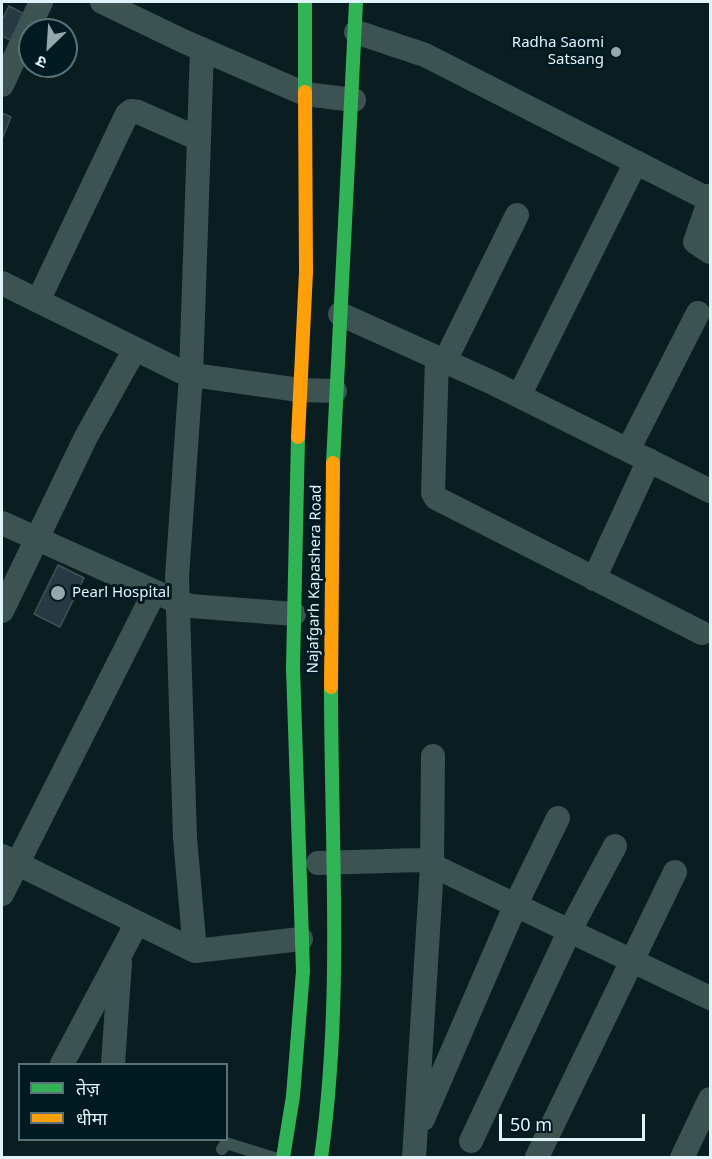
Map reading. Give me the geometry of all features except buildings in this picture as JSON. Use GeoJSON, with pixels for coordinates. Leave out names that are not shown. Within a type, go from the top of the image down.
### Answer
{"type":"FeatureCollection","features":[{"type":"Feature","properties":{"kind":"main road","name":"Najafgarh Kapashera Road"},"geometry":{"type":"LineString","coordinates":[[305,2],[306,272],[299,390],[294,614],[301,939],[319,971],[329,1109],[321,1158]]}},
{"type":"Feature","properties":{"kind":"main road","name":"Najafgarh Kapashera Road"},"geometry":{"type":"LineString","coordinates":[[283,1158],[292,1096],[319,971],[333,862],[331,675],[335,391],[354,100],[356,2]]}},
{"type":"Feature","properties":{"kind":"street"},"geometry":{"type":"LineString","coordinates":[[2,85],[41,2]]}},
{"type":"Feature","properties":{"kind":"street"},"geometry":{"type":"LineString","coordinates":[[102,2],[305,94],[354,100]]}},
{"type":"Feature","properties":{"kind":"street"},"geometry":{"type":"LineString","coordinates":[[356,32],[424,55],[702,196],[711,197],[695,242],[711,252]]}},
{"type":"Feature","properties":{"kind":"street"},"geometry":{"type":"LineString","coordinates":[[195,951],[184,838],[177,577],[191,375],[202,49]]}},
{"type":"Feature","properties":{"kind":"street"},"geometry":{"type":"LineString","coordinates":[[38,301],[127,114],[130,111],[138,112],[199,139]]}},
{"type":"Feature","properties":{"kind":"street"},"geometry":{"type":"LineString","coordinates":[[519,396],[636,162]]}},
{"type":"Feature","properties":{"kind":"street"},"geometry":{"type":"LineString","coordinates":[[517,215],[441,360],[433,494],[436,498],[702,633]]}},
{"type":"Feature","properties":{"kind":"street"},"geometry":{"type":"LineString","coordinates":[[2,283],[191,375],[299,390],[335,391]]}},
{"type":"Feature","properties":{"kind":"street"},"geometry":{"type":"LineString","coordinates":[[594,579],[639,455],[698,313]]}},
{"type":"Feature","properties":{"kind":"street"},"geometry":{"type":"LineString","coordinates":[[340,314],[519,396],[711,491]]}},
{"type":"Feature","properties":{"kind":"street"},"geometry":{"type":"LineString","coordinates":[[2,610],[86,437],[135,349]]}},
{"type":"Feature","properties":{"kind":"street"},"geometry":{"type":"LineString","coordinates":[[2,523],[178,602],[191,606],[294,614]]}},
{"type":"Feature","properties":{"kind":"street"},"geometry":{"type":"LineString","coordinates":[[2,894],[9,860],[154,593]]}},
{"type":"Feature","properties":{"kind":"street"},"geometry":{"type":"LineString","coordinates":[[415,1146],[432,866],[433,756]]}},
{"type":"Feature","properties":{"kind":"street"},"geometry":{"type":"LineString","coordinates":[[415,1146],[516,904],[558,818]]}},
{"type":"Feature","properties":{"kind":"street"},"geometry":{"type":"LineString","coordinates":[[471,1141],[570,930],[615,846]]}},
{"type":"Feature","properties":{"kind":"street"},"geometry":{"type":"LineString","coordinates":[[9,860],[195,951],[301,939]]}},
{"type":"Feature","properties":{"kind":"street"},"geometry":{"type":"LineString","coordinates":[[298,864],[421,860],[711,998]]}},
{"type":"Feature","properties":{"kind":"street"},"geometry":{"type":"LineString","coordinates":[[537,1156],[675,872]]}},
{"type":"Feature","properties":{"kind":"street"},"geometry":{"type":"LineString","coordinates":[[63,1063],[137,923]]}},
{"type":"Feature","properties":{"kind":"street"},"geometry":{"type":"LineString","coordinates":[[113,1063],[120,954]]}},
{"type":"Feature","properties":{"kind":"street"},"geometry":{"type":"LineString","coordinates":[[682,1158],[711,1099]]}},
{"type":"Feature","properties":{"kind":"lane"},"geometry":{"type":"LineString","coordinates":[[222,1149],[226,1143],[234,1144],[274,1158]]}},
{"type":"Feature","properties":{"kind":"traffic: fast"},"geometry":{"type":"LineString","coordinates":[[305,2],[305,92]]}},
{"type":"Feature","properties":{"kind":"traffic: fast"},"geometry":{"type":"LineString","coordinates":[[333,463],[356,2]]}},
{"type":"Feature","properties":{"kind":"traffic: fast"},"geometry":{"type":"LineString","coordinates":[[283,1158],[293,1096],[303,971],[293,667],[298,437]]}},
{"type":"Feature","properties":{"kind":"traffic: fast"},"geometry":{"type":"LineString","coordinates":[[321,1158],[328,1099],[334,981],[331,687]]}},
{"type":"Feature","properties":{"kind":"traffic: slow"},"geometry":{"type":"LineString","coordinates":[[298,437],[306,272],[305,92]]}},
{"type":"Feature","properties":{"kind":"traffic: slow"},"geometry":{"type":"LineString","coordinates":[[331,687],[333,463]]}},
{"type":"Feature","properties":{"kind":"place","name":"Radha Saomi Satsang"},"geometry":{"type":"Point","coordinates":[616,52]}},
{"type":"Feature","properties":{"kind":"place","name":"Pearl Hospital"},"geometry":{"type":"Point","coordinates":[58,593]}}]}
